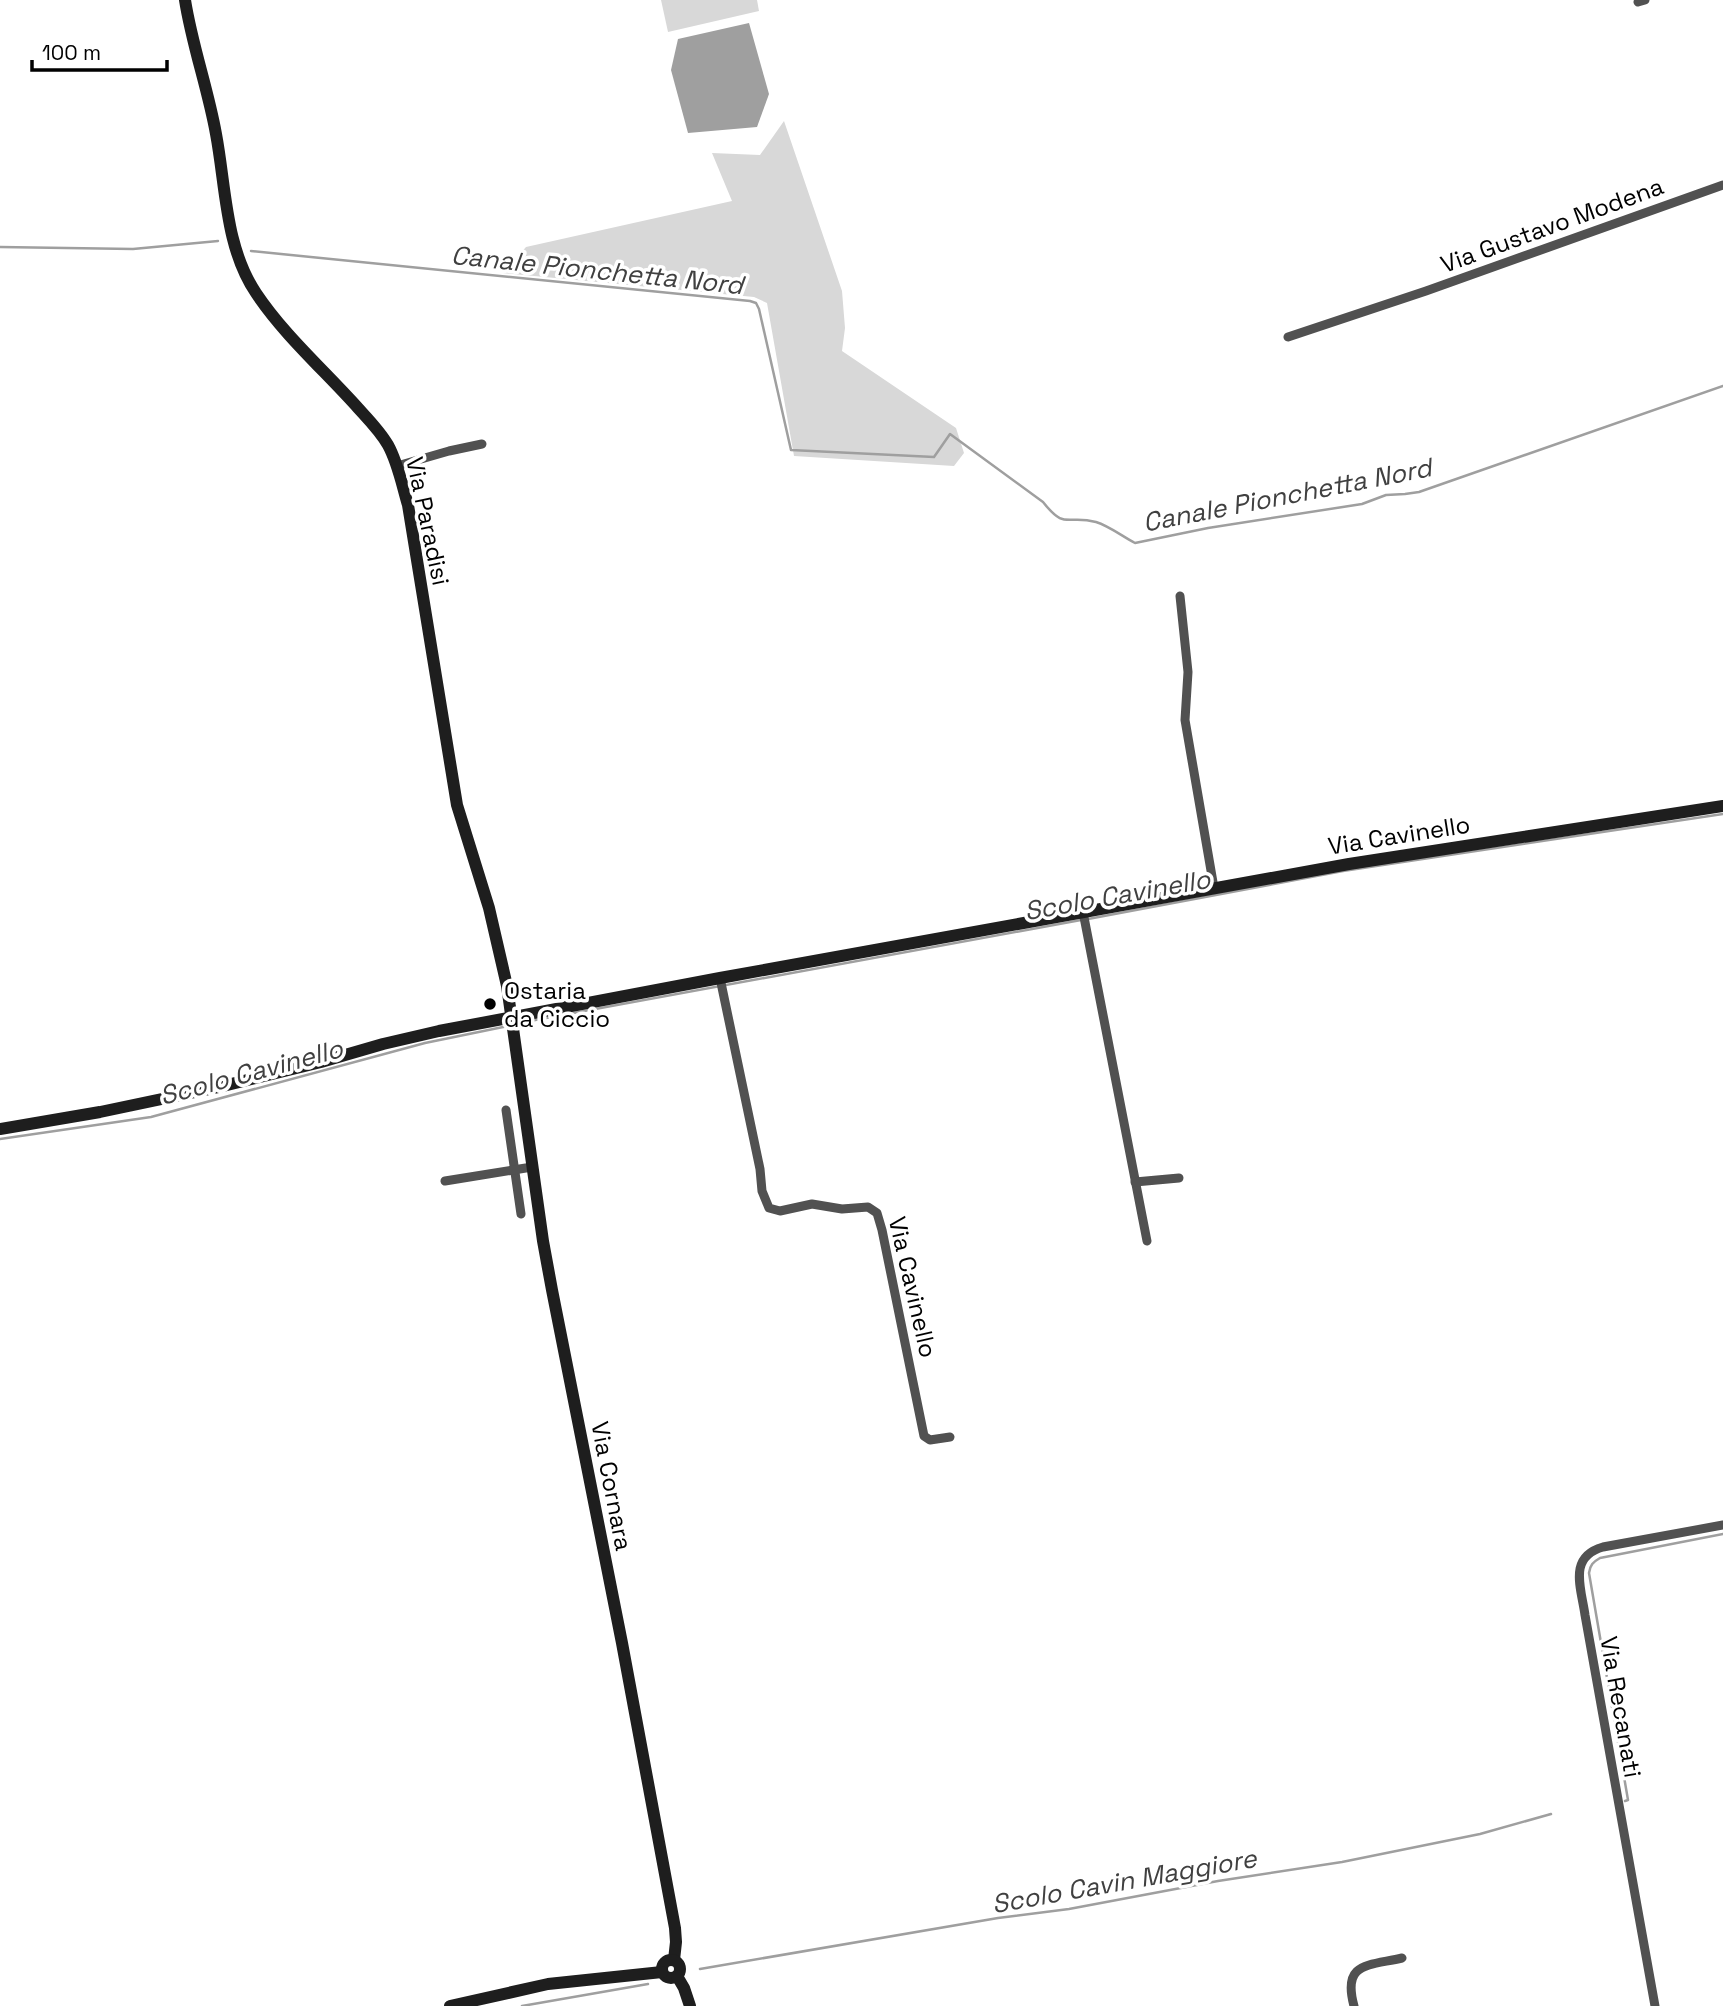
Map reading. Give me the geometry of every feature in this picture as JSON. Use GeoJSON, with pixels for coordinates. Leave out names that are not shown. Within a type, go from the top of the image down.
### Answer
{"type":"FeatureCollection","features":[{"type":"Feature","properties":{"kind":"street","name":"Via Paradisi"},"geometry":{"type":"LineString","coordinates":[[185,0],[216,135],[230,224],[247,276],[267,308],[374,426],[387,444],[397,466],[408,505],[457,806],[500,950],[513,1018]]}},
{"type":"Feature","properties":{"kind":"street","name":"Via Gustavo Modena"},"geometry":{"type":"LineString","coordinates":[[1288,337],[1723,185]]}},
{"type":"Feature","properties":{"kind":"street"},"geometry":{"type":"LineString","coordinates":[[397,466],[482,444]]}},
{"type":"Feature","properties":{"kind":"street"},"geometry":{"type":"LineString","coordinates":[[1180,596],[1188,672],[1185,720],[1214,888]]}},
{"type":"Feature","properties":{"kind":"street","name":"Via Cavinello"},"geometry":{"type":"LineString","coordinates":[[0,1129],[100,1112],[219,1087],[383,1044],[513,1018],[1084,918],[1214,888],[1442,848],[1723,806]]}},
{"type":"Feature","properties":{"kind":"street"},"geometry":{"type":"LineString","coordinates":[[1084,918],[1147,1241]]}},
{"type":"Feature","properties":{"kind":"street","name":"Via Cavinello"},"geometry":{"type":"LineString","coordinates":[[721,983],[760,1168],[762,1191],[769,1208],[780,1211],[812,1204],[842,1209],[868,1206],[877,1213],[924,1436],[930,1440],[950,1437]]}},
{"type":"Feature","properties":{"kind":"street","name":"Via Cornara"},"geometry":{"type":"LineString","coordinates":[[513,1018],[532,1167],[552,1290],[675,1928],[674,1960]]}},
{"type":"Feature","properties":{"kind":"street"},"geometry":{"type":"LineString","coordinates":[[506,1110],[521,1214]]}},
{"type":"Feature","properties":{"kind":"street"},"geometry":{"type":"LineString","coordinates":[[445,1181],[532,1167]]}},
{"type":"Feature","properties":{"kind":"street"},"geometry":{"type":"LineString","coordinates":[[1135,1182],[1179,1178]]}},
{"type":"Feature","properties":{"kind":"street","name":"Via Recanati"},"geometry":{"type":"LineString","coordinates":[[1655,2006],[1585,1615],[1580,1565],[1586,1554],[1603,1547],[1723,1525]]}},
{"type":"Feature","properties":{"kind":"street"},"geometry":{"type":"LineString","coordinates":[[1354,2006],[1350,1983],[1358,1970],[1402,1958]]}},
{"type":"Feature","properties":{"kind":"street"},"geometry":{"type":"LineString","coordinates":[[662,1972],[664,1962],[674,1960],[680,1967],[677,1976],[690,2006]]}},
{"type":"Feature","properties":{"kind":"street"},"geometry":{"type":"LineString","coordinates":[[450,2006],[548,1984],[662,1972],[670,1978],[677,1976]]}},
{"type":"Feature","properties":{"kind":"shaded area"},"geometry":{"type":"Polygon","coordinates":[[[661,0],[757,0],[759,11],[668,32],[661,0]]]}},
{"type":"Feature","properties":{"kind":"shaded area"},"geometry":{"type":"Polygon","coordinates":[[[749,23],[769,94],[757,127],[688,133],[671,70],[678,39],[749,23]]]}},
{"type":"Feature","properties":{"kind":"shaded area"},"geometry":{"type":"Polygon","coordinates":[[[784,121],[842,291],[845,328],[842,351],[956,428],[964,453],[954,466],[794,456],[767,303],[754,297],[503,273],[526,247],[732,201],[712,153],[760,155],[784,121]]]}},
{"type":"Feature","properties":{"kind":"waterway","name":"Canale Pionchetta Nord"},"geometry":{"type":"LineString","coordinates":[[0,247],[133,249],[218,241]]}},
{"type":"Feature","properties":{"kind":"waterway","name":"Canale Pionchetta Nord"},"geometry":{"type":"LineString","coordinates":[[251,251],[750,301],[756,303],[759,309],[791,450],[934,457],[950,434],[1062,519],[1096,522],[1135,543],[1208,528],[1362,504],[1386,495],[1419,492],[1723,386]]}},
{"type":"Feature","properties":{"kind":"waterway","name":"Scolo Cavinello"},"geometry":{"type":"LineString","coordinates":[[1088,919],[1343,871],[1723,814]]}},
{"type":"Feature","properties":{"kind":"waterway","name":"Scolo Cavinello"},"geometry":{"type":"LineString","coordinates":[[519,1023],[1081,920]]}},
{"type":"Feature","properties":{"kind":"waterway","name":"Scolo Cavinello"},"geometry":{"type":"LineString","coordinates":[[0,1139],[151,1117],[425,1043],[508,1026]]}},
{"type":"Feature","properties":{"kind":"waterway","name":"Scolo Cavin Maggiore"},"geometry":{"type":"LineString","coordinates":[[1625,1801],[1628,1800],[1590,1568],[1600,1558],[1723,1534]]}},
{"type":"Feature","properties":{"kind":"waterway","name":"Scolo Cavin Maggiore"},"geometry":{"type":"LineString","coordinates":[[700,1969],[1342,1862],[1480,1834],[1551,1814]]}},
{"type":"Feature","properties":{"kind":"waterway","name":"Scolo Cavin Maggiore"},"geometry":{"type":"LineString","coordinates":[[522,2006],[648,1984]]}},
{"type":"Feature","properties":{"kind":"place","name":"Ostaria da Ciccio"},"geometry":{"type":"Point","coordinates":[490,1004]}}]}
